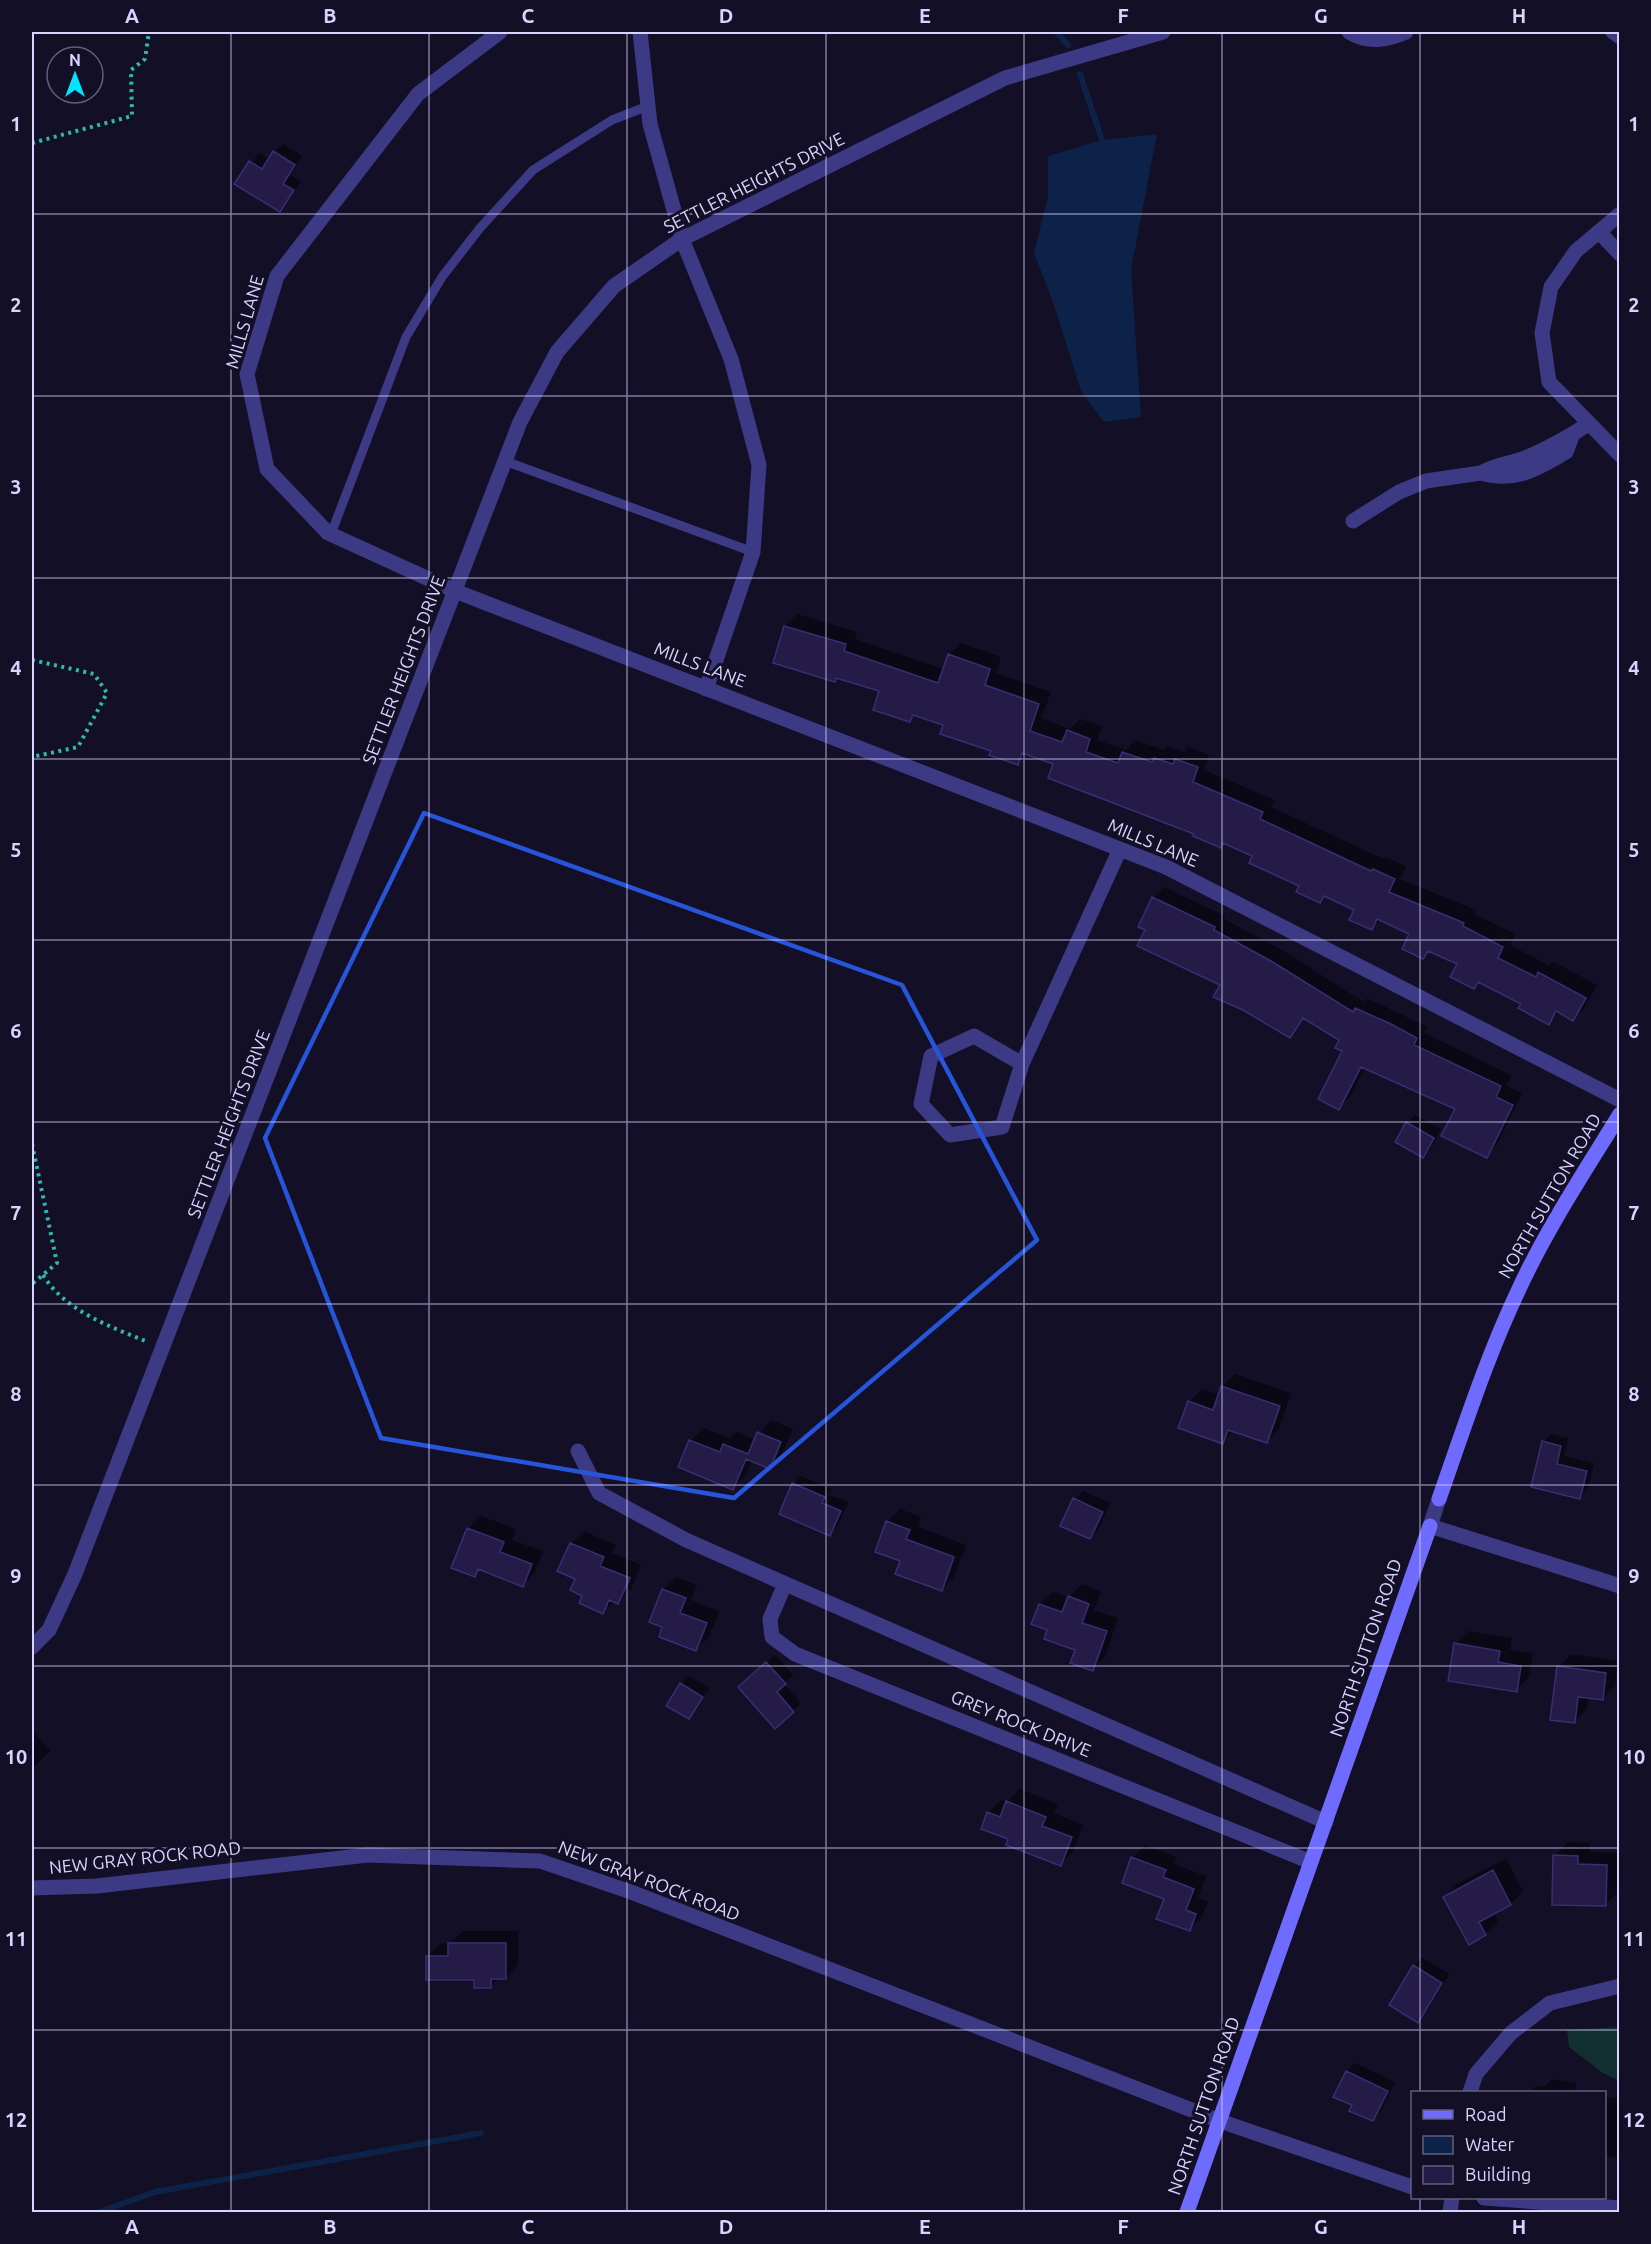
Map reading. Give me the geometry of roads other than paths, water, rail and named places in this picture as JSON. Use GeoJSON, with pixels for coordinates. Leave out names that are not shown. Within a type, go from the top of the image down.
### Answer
{"type":"FeatureCollection","features":[{"type":"Feature","properties":{"kind":"main road","name":"NORTH SUTTON ROAD"},"geometry":{"type":"LineString","coordinates":[[1439,1498],[1491,1353],[1519,1288],[1550,1227],[1620,1114]]}},
{"type":"Feature","properties":{"kind":"main road","name":"NORTH SUTTON ROAD"},"geometry":{"type":"LineString","coordinates":[[1186,2212],[1221,2121],[1430,1526]]}},
{"type":"Feature","properties":{"kind":"street","name":"MILLS LANE"},"geometry":{"type":"LineString","coordinates":[[500,32],[418,94],[277,276],[247,374],[267,469],[331,534],[455,591],[1166,867],[1620,1100]]}},
{"type":"Feature","properties":{"kind":"street"},"geometry":{"type":"LineString","coordinates":[[640,32],[650,124],[682,239],[731,359],[759,465],[753,552],[706,688]]}},
{"type":"Feature","properties":{"kind":"street","name":"SETTLER HEIGHTS DRIVE"},"geometry":{"type":"LineString","coordinates":[[32,1647],[49,1630],[75,1574],[520,422],[557,352],[614,286],[682,239],[1005,78],[1162,32]]}},
{"type":"Feature","properties":{"kind":"street"},"geometry":{"type":"LineString","coordinates":[[1349,32],[1359,38],[1388,40],[1406,32]]}},
{"type":"Feature","properties":{"kind":"street"},"geometry":{"type":"LineString","coordinates":[[1613,32],[1620,37]]}},
{"type":"Feature","properties":{"kind":"street"},"geometry":{"type":"LineString","coordinates":[[1620,214],[1576,251],[1551,287],[1542,333],[1549,382],[1620,454]]}},
{"type":"Feature","properties":{"kind":"street"},"geometry":{"type":"LineString","coordinates":[[1599,232],[1620,254]]}},
{"type":"Feature","properties":{"kind":"street"},"geometry":{"type":"LineString","coordinates":[[1353,521],[1399,492],[1426,481],[1481,473],[1495,465],[1524,465],[1557,440],[1572,436],[1589,423]]}},
{"type":"Feature","properties":{"kind":"street"},"geometry":{"type":"LineString","coordinates":[[1022,1064],[974,1036],[931,1056],[921,1104],[950,1135],[1002,1127],[1022,1064],[1120,849]]}},
{"type":"Feature","properties":{"kind":"street","name":"GREY ROCK DRIVE"},"geometry":{"type":"LineString","coordinates":[[578,1451],[599,1493],[686,1540],[1326,1822]]}},
{"type":"Feature","properties":{"kind":"street","name":"NORTH SUTTON ROAD"},"geometry":{"type":"LineString","coordinates":[[1430,1526],[1439,1498]]}},
{"type":"Feature","properties":{"kind":"street"},"geometry":{"type":"LineString","coordinates":[[1430,1526],[1620,1586]]}},
{"type":"Feature","properties":{"kind":"street","name":"GREY ROCK DRIVE"},"geometry":{"type":"LineString","coordinates":[[785,1584],[770,1619],[772,1637],[795,1654],[1311,1862]]}},
{"type":"Feature","properties":{"kind":"street","name":"NEW GRAY ROCK ROAD"},"geometry":{"type":"LineString","coordinates":[[32,1888],[98,1886],[368,1855],[540,1861],[631,1892],[1221,2121],[1411,2186]]}},
{"type":"Feature","properties":{"kind":"street"},"geometry":{"type":"LineString","coordinates":[[1470,2091],[1476,2074],[1511,2033],[1550,2002],[1620,1986]]}},
{"type":"Feature","properties":{"kind":"street"},"geometry":{"type":"LineString","coordinates":[[1498,2199],[1620,2208]]}},
{"type":"Feature","properties":{"kind":"lane"},"geometry":{"type":"LineString","coordinates":[[331,534],[406,336],[442,277],[480,228],[533,170],[612,120],[648,106]]}},
{"type":"Feature","properties":{"kind":"lane"},"geometry":{"type":"LineString","coordinates":[[505,461],[753,552]]}},
{"type":"Feature","properties":{"kind":"water"},"geometry":{"type":"Polygon","coordinates":[[[1157,134],[1131,270],[1141,417],[1104,422],[1081,391],[1053,302],[1034,253],[1048,196],[1048,156],[1102,140],[1157,134]]]}},
{"type":"Feature","properties":{"kind":"waterway"},"geometry":{"type":"LineString","coordinates":[[1056,32],[1068,45]]}},
{"type":"Feature","properties":{"kind":"waterway"},"geometry":{"type":"LineString","coordinates":[[1080,74],[1102,140]]}},
{"type":"Feature","properties":{"kind":"waterway"},"geometry":{"type":"LineString","coordinates":[[99,2212],[155,2192],[481,2133]]}}]}
